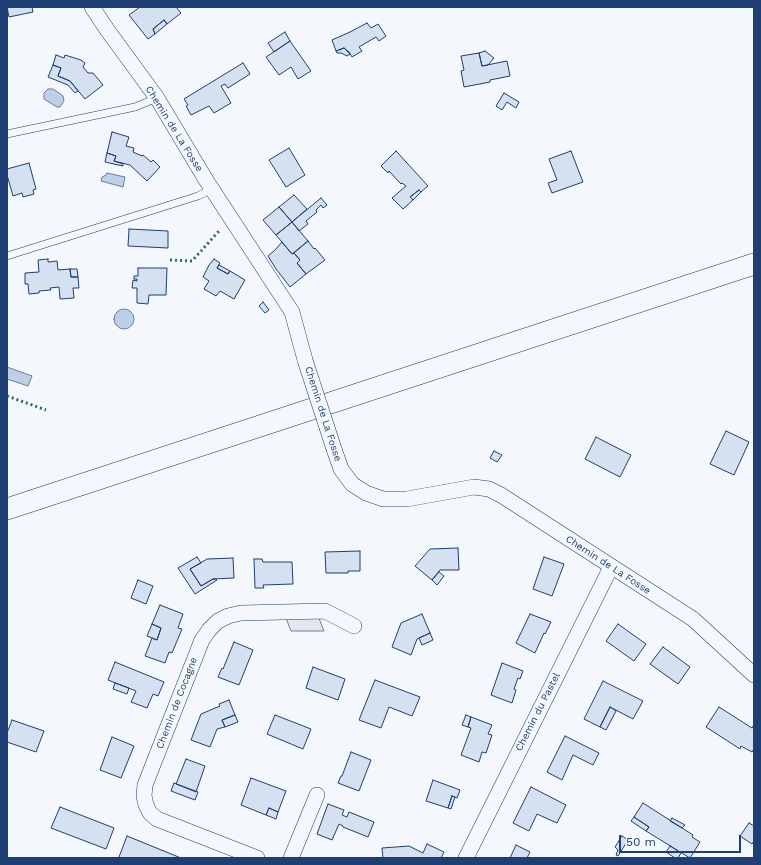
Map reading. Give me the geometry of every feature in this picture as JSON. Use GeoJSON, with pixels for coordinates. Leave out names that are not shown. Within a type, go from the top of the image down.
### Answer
{"type":"FeatureCollection","features":[{"type":"Feature","properties":{"kind":"main road"},"geometry":{"type":"LineString","coordinates":[[7,509],[754,264]]}},
{"type":"Feature","properties":{"kind":"street","name":"Chemin de La Fosse"},"geometry":{"type":"LineString","coordinates":[[92,7],[157,98],[212,189],[292,312],[305,360],[334,449],[341,469],[352,484],[366,493],[383,499],[407,499],[474,487],[489,489],[501,495],[693,620],[754,675]]}},
{"type":"Feature","properties":{"kind":"street","name":"Chemin du Pastel"},"geometry":{"type":"LineString","coordinates":[[466,858],[611,567]]}},
{"type":"Feature","properties":{"kind":"street","name":"Chemin de Cocagne"},"geometry":{"type":"LineString","coordinates":[[257,858],[157,819],[150,813],[146,805],[144,796],[145,785],[202,640],[218,621],[228,616],[241,613],[325,611],[354,626]]}},
{"type":"Feature","properties":{"kind":"street"},"geometry":{"type":"LineString","coordinates":[[291,858],[317,795]]}},
{"type":"Feature","properties":{"kind":"lane"},"geometry":{"type":"LineString","coordinates":[[7,134],[135,107],[157,98]]}},
{"type":"Feature","properties":{"kind":"lane"},"geometry":{"type":"LineString","coordinates":[[7,256],[198,196],[212,189]]}},
{"type":"Feature","properties":{"kind":"shaded area"},"geometry":{"type":"Polygon","coordinates":[[[318,616],[324,631],[291,631],[286,618],[318,616]]]}},
{"type":"Feature","properties":{"kind":"water"},"geometry":{"type":"Polygon","coordinates":[[[48,89],[53,89],[63,96],[64,101],[60,107],[57,107],[44,99],[44,93],[48,89]]]}},
{"type":"Feature","properties":{"kind":"water"},"geometry":{"type":"Polygon","coordinates":[[[107,173],[125,177],[123,187],[101,181],[102,177],[107,173]]]}},
{"type":"Feature","properties":{"kind":"water"},"geometry":{"type":"Polygon","coordinates":[[[124,309],[131,312],[134,319],[131,326],[124,329],[117,326],[114,319],[117,312],[124,309]]]}},
{"type":"Feature","properties":{"kind":"water"},"geometry":{"type":"Polygon","coordinates":[[[7,367],[32,376],[28,386],[7,379],[7,367]]]}},
{"type":"Feature","properties":{"kind":"building"},"geometry":{"type":"Polygon","coordinates":[[[7,7],[32,7],[33,12],[9,17],[7,7]]]}},
{"type":"Feature","properties":{"kind":"building"},"geometry":{"type":"Polygon","coordinates":[[[140,7],[176,7],[181,13],[167,24],[164,20],[153,29],[155,34],[148,39],[129,15],[140,7]]]}},
{"type":"Feature","properties":{"kind":"building"},"geometry":{"type":"Polygon","coordinates":[[[164,20],[167,24],[155,34],[153,29],[164,20]]]}},
{"type":"Feature","properties":{"kind":"building"},"geometry":{"type":"Polygon","coordinates":[[[367,23],[371,28],[378,24],[386,36],[379,41],[376,37],[359,47],[362,51],[352,57],[344,48],[336,51],[332,40],[367,23]]]}},
{"type":"Feature","properties":{"kind":"building"},"geometry":{"type":"Polygon","coordinates":[[[285,32],[290,41],[274,52],[268,43],[285,32]]]}},
{"type":"Feature","properties":{"kind":"building"},"geometry":{"type":"Polygon","coordinates":[[[290,41],[311,71],[298,79],[291,67],[279,75],[266,57],[290,41]]]}},
{"type":"Feature","properties":{"kind":"building"},"geometry":{"type":"Polygon","coordinates":[[[344,48],[350,54],[347,56],[337,53],[336,51],[344,48]]]}},
{"type":"Feature","properties":{"kind":"building"},"geometry":{"type":"Polygon","coordinates":[[[485,51],[494,58],[488,65],[482,66],[479,53],[485,51]]]}},
{"type":"Feature","properties":{"kind":"building"},"geometry":{"type":"Polygon","coordinates":[[[479,53],[482,66],[507,61],[510,76],[464,87],[461,71],[464,70],[461,56],[479,53]]]}},
{"type":"Feature","properties":{"kind":"building"},"geometry":{"type":"Polygon","coordinates":[[[56,55],[64,58],[65,55],[81,60],[85,63],[83,67],[88,73],[93,73],[103,85],[85,99],[70,81],[58,76],[61,68],[53,65],[56,55]]]}},
{"type":"Feature","properties":{"kind":"building"},"geometry":{"type":"Polygon","coordinates":[[[243,63],[250,74],[228,88],[225,84],[221,86],[231,103],[214,113],[209,106],[191,115],[186,106],[188,105],[184,99],[243,63]]]}},
{"type":"Feature","properties":{"kind":"building"},"geometry":{"type":"Polygon","coordinates":[[[53,65],[61,68],[58,76],[70,81],[78,91],[75,93],[68,85],[48,77],[53,65]]]}},
{"type":"Feature","properties":{"kind":"building"},"geometry":{"type":"Polygon","coordinates":[[[504,93],[519,102],[516,108],[507,102],[502,110],[496,106],[504,93]]]}},
{"type":"Feature","properties":{"kind":"building"},"geometry":{"type":"Polygon","coordinates":[[[112,132],[129,137],[126,146],[134,148],[133,152],[142,156],[143,155],[151,162],[153,160],[160,167],[147,181],[130,165],[114,161],[116,156],[107,153],[112,132]]]}},
{"type":"Feature","properties":{"kind":"building"},"geometry":{"type":"Polygon","coordinates":[[[289,148],[305,175],[286,187],[269,160],[289,148]]]}},
{"type":"Feature","properties":{"kind":"building"},"geometry":{"type":"Polygon","coordinates":[[[396,151],[428,186],[421,192],[419,190],[410,197],[413,200],[403,209],[392,198],[406,186],[402,183],[401,184],[389,171],[388,173],[381,166],[396,151]]]}},
{"type":"Feature","properties":{"kind":"building"},"geometry":{"type":"Polygon","coordinates":[[[571,151],[583,182],[552,193],[548,183],[557,180],[549,159],[571,151]]]}},
{"type":"Feature","properties":{"kind":"building"},"geometry":{"type":"Polygon","coordinates":[[[107,153],[116,156],[114,161],[123,164],[123,166],[105,162],[107,153]]]}},
{"type":"Feature","properties":{"kind":"building"},"geometry":{"type":"Polygon","coordinates":[[[29,163],[36,189],[33,190],[34,194],[23,197],[22,193],[13,196],[7,175],[7,169],[29,163]]]}},
{"type":"Feature","properties":{"kind":"building"},"geometry":{"type":"Polygon","coordinates":[[[419,190],[421,192],[413,200],[410,197],[419,190]]]}},
{"type":"Feature","properties":{"kind":"building"},"geometry":{"type":"Polygon","coordinates":[[[294,195],[307,209],[292,222],[279,207],[294,195]]]}},
{"type":"Feature","properties":{"kind":"building"},"geometry":{"type":"Polygon","coordinates":[[[321,198],[327,205],[323,208],[321,205],[316,210],[317,212],[306,221],[308,224],[299,231],[292,222],[321,198]]]}},
{"type":"Feature","properties":{"kind":"building"},"geometry":{"type":"Polygon","coordinates":[[[279,207],[292,222],[276,235],[263,220],[279,207]]]}},
{"type":"Feature","properties":{"kind":"building"},"geometry":{"type":"Polygon","coordinates":[[[292,222],[308,241],[292,254],[276,235],[292,222]]]}},
{"type":"Feature","properties":{"kind":"building"},"geometry":{"type":"Polygon","coordinates":[[[129,229],[168,231],[168,248],[128,246],[129,229]]]}},
{"type":"Feature","properties":{"kind":"building"},"geometry":{"type":"Polygon","coordinates":[[[308,241],[325,260],[306,274],[297,263],[300,260],[294,253],[308,241]]]}},
{"type":"Feature","properties":{"kind":"building"},"geometry":{"type":"Polygon","coordinates":[[[282,242],[292,254],[294,253],[300,260],[297,263],[306,274],[290,287],[268,256],[282,242]]]}},
{"type":"Feature","properties":{"kind":"building"},"geometry":{"type":"Polygon","coordinates":[[[48,259],[48,262],[57,261],[58,270],[70,269],[71,277],[78,277],[79,288],[73,288],[74,298],[60,299],[59,287],[50,288],[51,290],[39,291],[39,293],[29,294],[28,284],[25,284],[25,273],[39,272],[38,260],[48,259]]]}},
{"type":"Feature","properties":{"kind":"building"},"geometry":{"type":"Polygon","coordinates":[[[214,259],[220,263],[217,268],[228,274],[230,271],[245,280],[234,299],[220,291],[216,296],[204,289],[209,281],[203,277],[214,259]]]}},
{"type":"Feature","properties":{"kind":"building"},"geometry":{"type":"Polygon","coordinates":[[[219,265],[230,271],[228,274],[217,268],[219,265]]]}},
{"type":"Feature","properties":{"kind":"building"},"geometry":{"type":"Polygon","coordinates":[[[138,268],[167,268],[166,295],[149,295],[148,304],[137,303],[137,288],[132,288],[133,280],[137,281],[137,279],[134,279],[134,276],[138,276],[138,268]]]}},
{"type":"Feature","properties":{"kind":"building"},"geometry":{"type":"Polygon","coordinates":[[[70,269],[77,269],[78,277],[71,277],[70,269]]]}},
{"type":"Feature","properties":{"kind":"building"},"geometry":{"type":"Polygon","coordinates":[[[263,302],[269,310],[265,313],[259,306],[263,302]]]}},
{"type":"Feature","properties":{"kind":"building"},"geometry":{"type":"Polygon","coordinates":[[[726,431],[749,442],[734,475],[710,464],[726,431]]]}},
{"type":"Feature","properties":{"kind":"building"},"geometry":{"type":"Polygon","coordinates":[[[596,437],[631,455],[620,477],[585,459],[596,437]]]}},
{"type":"Feature","properties":{"kind":"building"},"geometry":{"type":"Polygon","coordinates":[[[494,451],[502,455],[497,462],[490,458],[494,451]]]}},
{"type":"Feature","properties":{"kind":"building"},"geometry":{"type":"Polygon","coordinates":[[[458,548],[459,570],[440,570],[432,580],[415,566],[430,549],[458,548]]]}},
{"type":"Feature","properties":{"kind":"building"},"geometry":{"type":"Polygon","coordinates":[[[360,551],[360,571],[348,571],[348,573],[326,573],[325,552],[360,551]]]}},
{"type":"Feature","properties":{"kind":"building"},"geometry":{"type":"Polygon","coordinates":[[[197,557],[201,563],[190,569],[201,586],[213,579],[217,580],[195,594],[178,568],[197,557]]]}},
{"type":"Feature","properties":{"kind":"building"},"geometry":{"type":"Polygon","coordinates":[[[544,557],[564,564],[552,596],[533,589],[544,557]]]}},
{"type":"Feature","properties":{"kind":"building"},"geometry":{"type":"Polygon","coordinates":[[[233,558],[234,578],[213,579],[201,586],[190,569],[207,559],[233,558]]]}},
{"type":"Feature","properties":{"kind":"building"},"geometry":{"type":"Polygon","coordinates":[[[254,559],[262,559],[263,562],[292,562],[293,584],[263,585],[264,588],[255,588],[254,559]]]}},
{"type":"Feature","properties":{"kind":"building"},"geometry":{"type":"Polygon","coordinates":[[[439,572],[444,576],[437,585],[432,580],[439,572]]]}},
{"type":"Feature","properties":{"kind":"building"},"geometry":{"type":"Polygon","coordinates":[[[138,580],[153,586],[146,604],[131,598],[138,580]]]}},
{"type":"Feature","properties":{"kind":"building"},"geometry":{"type":"Polygon","coordinates":[[[160,605],[183,614],[178,628],[182,629],[172,653],[169,652],[165,663],[145,656],[152,638],[157,640],[161,628],[152,624],[160,605]]]}},
{"type":"Feature","properties":{"kind":"building"},"geometry":{"type":"Polygon","coordinates":[[[422,614],[430,633],[417,639],[411,655],[392,647],[401,623],[422,614]]]}},
{"type":"Feature","properties":{"kind":"building"},"geometry":{"type":"Polygon","coordinates":[[[530,614],[551,622],[535,653],[516,643],[530,614]]]}},
{"type":"Feature","properties":{"kind":"building"},"geometry":{"type":"Polygon","coordinates":[[[152,624],[161,628],[157,640],[147,636],[152,624]]]}},
{"type":"Feature","properties":{"kind":"building"},"geometry":{"type":"Polygon","coordinates":[[[618,624],[646,644],[634,661],[606,641],[618,624]]]}},
{"type":"Feature","properties":{"kind":"building"},"geometry":{"type":"Polygon","coordinates":[[[430,633],[433,640],[422,645],[419,638],[430,633]]]}},
{"type":"Feature","properties":{"kind":"building"},"geometry":{"type":"Polygon","coordinates":[[[234,642],[253,650],[239,685],[218,677],[222,668],[223,669],[234,642]]]}},
{"type":"Feature","properties":{"kind":"building"},"geometry":{"type":"Polygon","coordinates":[[[663,647],[690,667],[678,684],[650,664],[663,647]]]}},
{"type":"Feature","properties":{"kind":"building"},"geometry":{"type":"Polygon","coordinates":[[[115,662],[164,682],[158,696],[153,694],[147,708],[131,702],[136,691],[108,680],[115,662]]]}},
{"type":"Feature","properties":{"kind":"building"},"geometry":{"type":"Polygon","coordinates":[[[502,663],[523,671],[520,679],[518,678],[514,689],[516,690],[512,703],[491,695],[502,663]]]}},
{"type":"Feature","properties":{"kind":"building"},"geometry":{"type":"Polygon","coordinates":[[[313,667],[345,679],[338,700],[306,688],[313,667]]]}},
{"type":"Feature","properties":{"kind":"building"},"geometry":{"type":"Polygon","coordinates":[[[375,680],[420,697],[412,716],[389,707],[381,728],[359,720],[375,680]]]}},
{"type":"Feature","properties":{"kind":"building"},"geometry":{"type":"Polygon","coordinates":[[[603,681],[643,701],[633,719],[610,707],[600,727],[584,719],[603,681]]]}},
{"type":"Feature","properties":{"kind":"building"},"geometry":{"type":"Polygon","coordinates":[[[115,683],[129,688],[127,694],[113,689],[115,683]]]}},
{"type":"Feature","properties":{"kind":"building"},"geometry":{"type":"Polygon","coordinates":[[[229,700],[235,715],[222,720],[225,727],[217,729],[210,747],[191,740],[201,714],[220,706],[219,704],[229,700]]]}},
{"type":"Feature","properties":{"kind":"building"},"geometry":{"type":"Polygon","coordinates":[[[610,707],[616,711],[606,730],[600,727],[610,707]]]}},
{"type":"Feature","properties":{"kind":"building"},"geometry":{"type":"Polygon","coordinates":[[[719,707],[752,728],[754,726],[754,749],[752,752],[741,746],[740,749],[706,727],[719,707]]]}},
{"type":"Feature","properties":{"kind":"building"},"geometry":{"type":"Polygon","coordinates":[[[235,715],[238,722],[225,727],[222,720],[235,715]]]}},
{"type":"Feature","properties":{"kind":"building"},"geometry":{"type":"Polygon","coordinates":[[[275,715],[311,729],[303,749],[267,734],[275,715]]]}},
{"type":"Feature","properties":{"kind":"building"},"geometry":{"type":"Polygon","coordinates":[[[466,715],[471,717],[468,727],[462,725],[466,715]]]}},
{"type":"Feature","properties":{"kind":"building"},"geometry":{"type":"Polygon","coordinates":[[[471,717],[492,725],[488,734],[492,735],[486,753],[482,752],[479,762],[461,755],[471,728],[468,727],[471,717]]]}},
{"type":"Feature","properties":{"kind":"building"},"geometry":{"type":"Polygon","coordinates":[[[12,720],[44,731],[36,752],[7,742],[7,733],[12,720]]]}},
{"type":"Feature","properties":{"kind":"building"},"geometry":{"type":"Polygon","coordinates":[[[565,736],[599,753],[593,765],[573,755],[562,780],[547,772],[565,736]]]}},
{"type":"Feature","properties":{"kind":"building"},"geometry":{"type":"Polygon","coordinates":[[[112,737],[134,746],[121,778],[100,770],[112,737]]]}},
{"type":"Feature","properties":{"kind":"building"},"geometry":{"type":"Polygon","coordinates":[[[351,752],[371,760],[359,791],[338,783],[351,752]]]}},
{"type":"Feature","properties":{"kind":"building"},"geometry":{"type":"Polygon","coordinates":[[[186,759],[205,766],[196,792],[176,784],[186,759]]]}},
{"type":"Feature","properties":{"kind":"building"},"geometry":{"type":"Polygon","coordinates":[[[251,778],[286,791],[278,812],[269,808],[266,815],[241,805],[251,778]]]}},
{"type":"Feature","properties":{"kind":"building"},"geometry":{"type":"Polygon","coordinates":[[[433,780],[460,790],[457,798],[452,796],[448,808],[426,801],[433,780]]]}},
{"type":"Feature","properties":{"kind":"building"},"geometry":{"type":"Polygon","coordinates":[[[174,783],[198,792],[195,800],[171,791],[174,783]]]}},
{"type":"Feature","properties":{"kind":"building"},"geometry":{"type":"Polygon","coordinates":[[[531,787],[566,805],[557,823],[537,814],[529,831],[513,823],[531,787]]]}},
{"type":"Feature","properties":{"kind":"building"},"geometry":{"type":"Polygon","coordinates":[[[452,796],[455,797],[451,809],[448,808],[452,796]]]}},
{"type":"Feature","properties":{"kind":"building"},"geometry":{"type":"Polygon","coordinates":[[[643,803],[693,835],[692,837],[700,842],[690,858],[646,831],[649,827],[634,817],[643,803]]]}},
{"type":"Feature","properties":{"kind":"building"},"geometry":{"type":"Polygon","coordinates":[[[328,804],[344,810],[342,815],[347,817],[349,812],[374,822],[368,837],[339,824],[332,840],[317,834],[328,804]]]}},
{"type":"Feature","properties":{"kind":"building"},"geometry":{"type":"Polygon","coordinates":[[[60,807],[114,828],[106,849],[51,828],[60,807]]]}},
{"type":"Feature","properties":{"kind":"building"},"geometry":{"type":"Polygon","coordinates":[[[269,808],[278,812],[276,819],[266,815],[269,808]]]}},
{"type":"Feature","properties":{"kind":"building"},"geometry":{"type":"Polygon","coordinates":[[[634,817],[649,827],[646,831],[631,821],[634,817]]]}},
{"type":"Feature","properties":{"kind":"building"},"geometry":{"type":"Polygon","coordinates":[[[672,818],[685,825],[682,828],[670,821],[672,818]]]}},
{"type":"Feature","properties":{"kind":"building"},"geometry":{"type":"Polygon","coordinates":[[[749,823],[754,826],[754,841],[752,844],[740,836],[749,823]]]}},
{"type":"Feature","properties":{"kind":"building"},"geometry":{"type":"Polygon","coordinates":[[[127,836],[181,858],[119,857],[127,836]]]}},
{"type":"Feature","properties":{"kind":"building"},"geometry":{"type":"Polygon","coordinates":[[[622,836],[628,840],[618,856],[616,855],[618,850],[615,847],[622,836]]]}},
{"type":"Feature","properties":{"kind":"building"},"geometry":{"type":"Polygon","coordinates":[[[427,844],[444,852],[441,858],[383,858],[382,848],[409,846],[423,853],[427,844]]]}},
{"type":"Feature","properties":{"kind":"building"},"geometry":{"type":"Polygon","coordinates":[[[516,845],[530,852],[527,858],[510,858],[516,845]]]}},
{"type":"Feature","properties":{"kind":"building"},"geometry":{"type":"Polygon","coordinates":[[[670,846],[681,853],[678,858],[675,858],[666,852],[670,846]]]}},
{"type":"Feature","properties":{"kind":"hedge"},"geometry":{"type":"LineString","coordinates":[[170,260],[192,261],[220,230]]}},
{"type":"Feature","properties":{"kind":"hedge"},"geometry":{"type":"LineString","coordinates":[[7,396],[46,410]]}}]}
